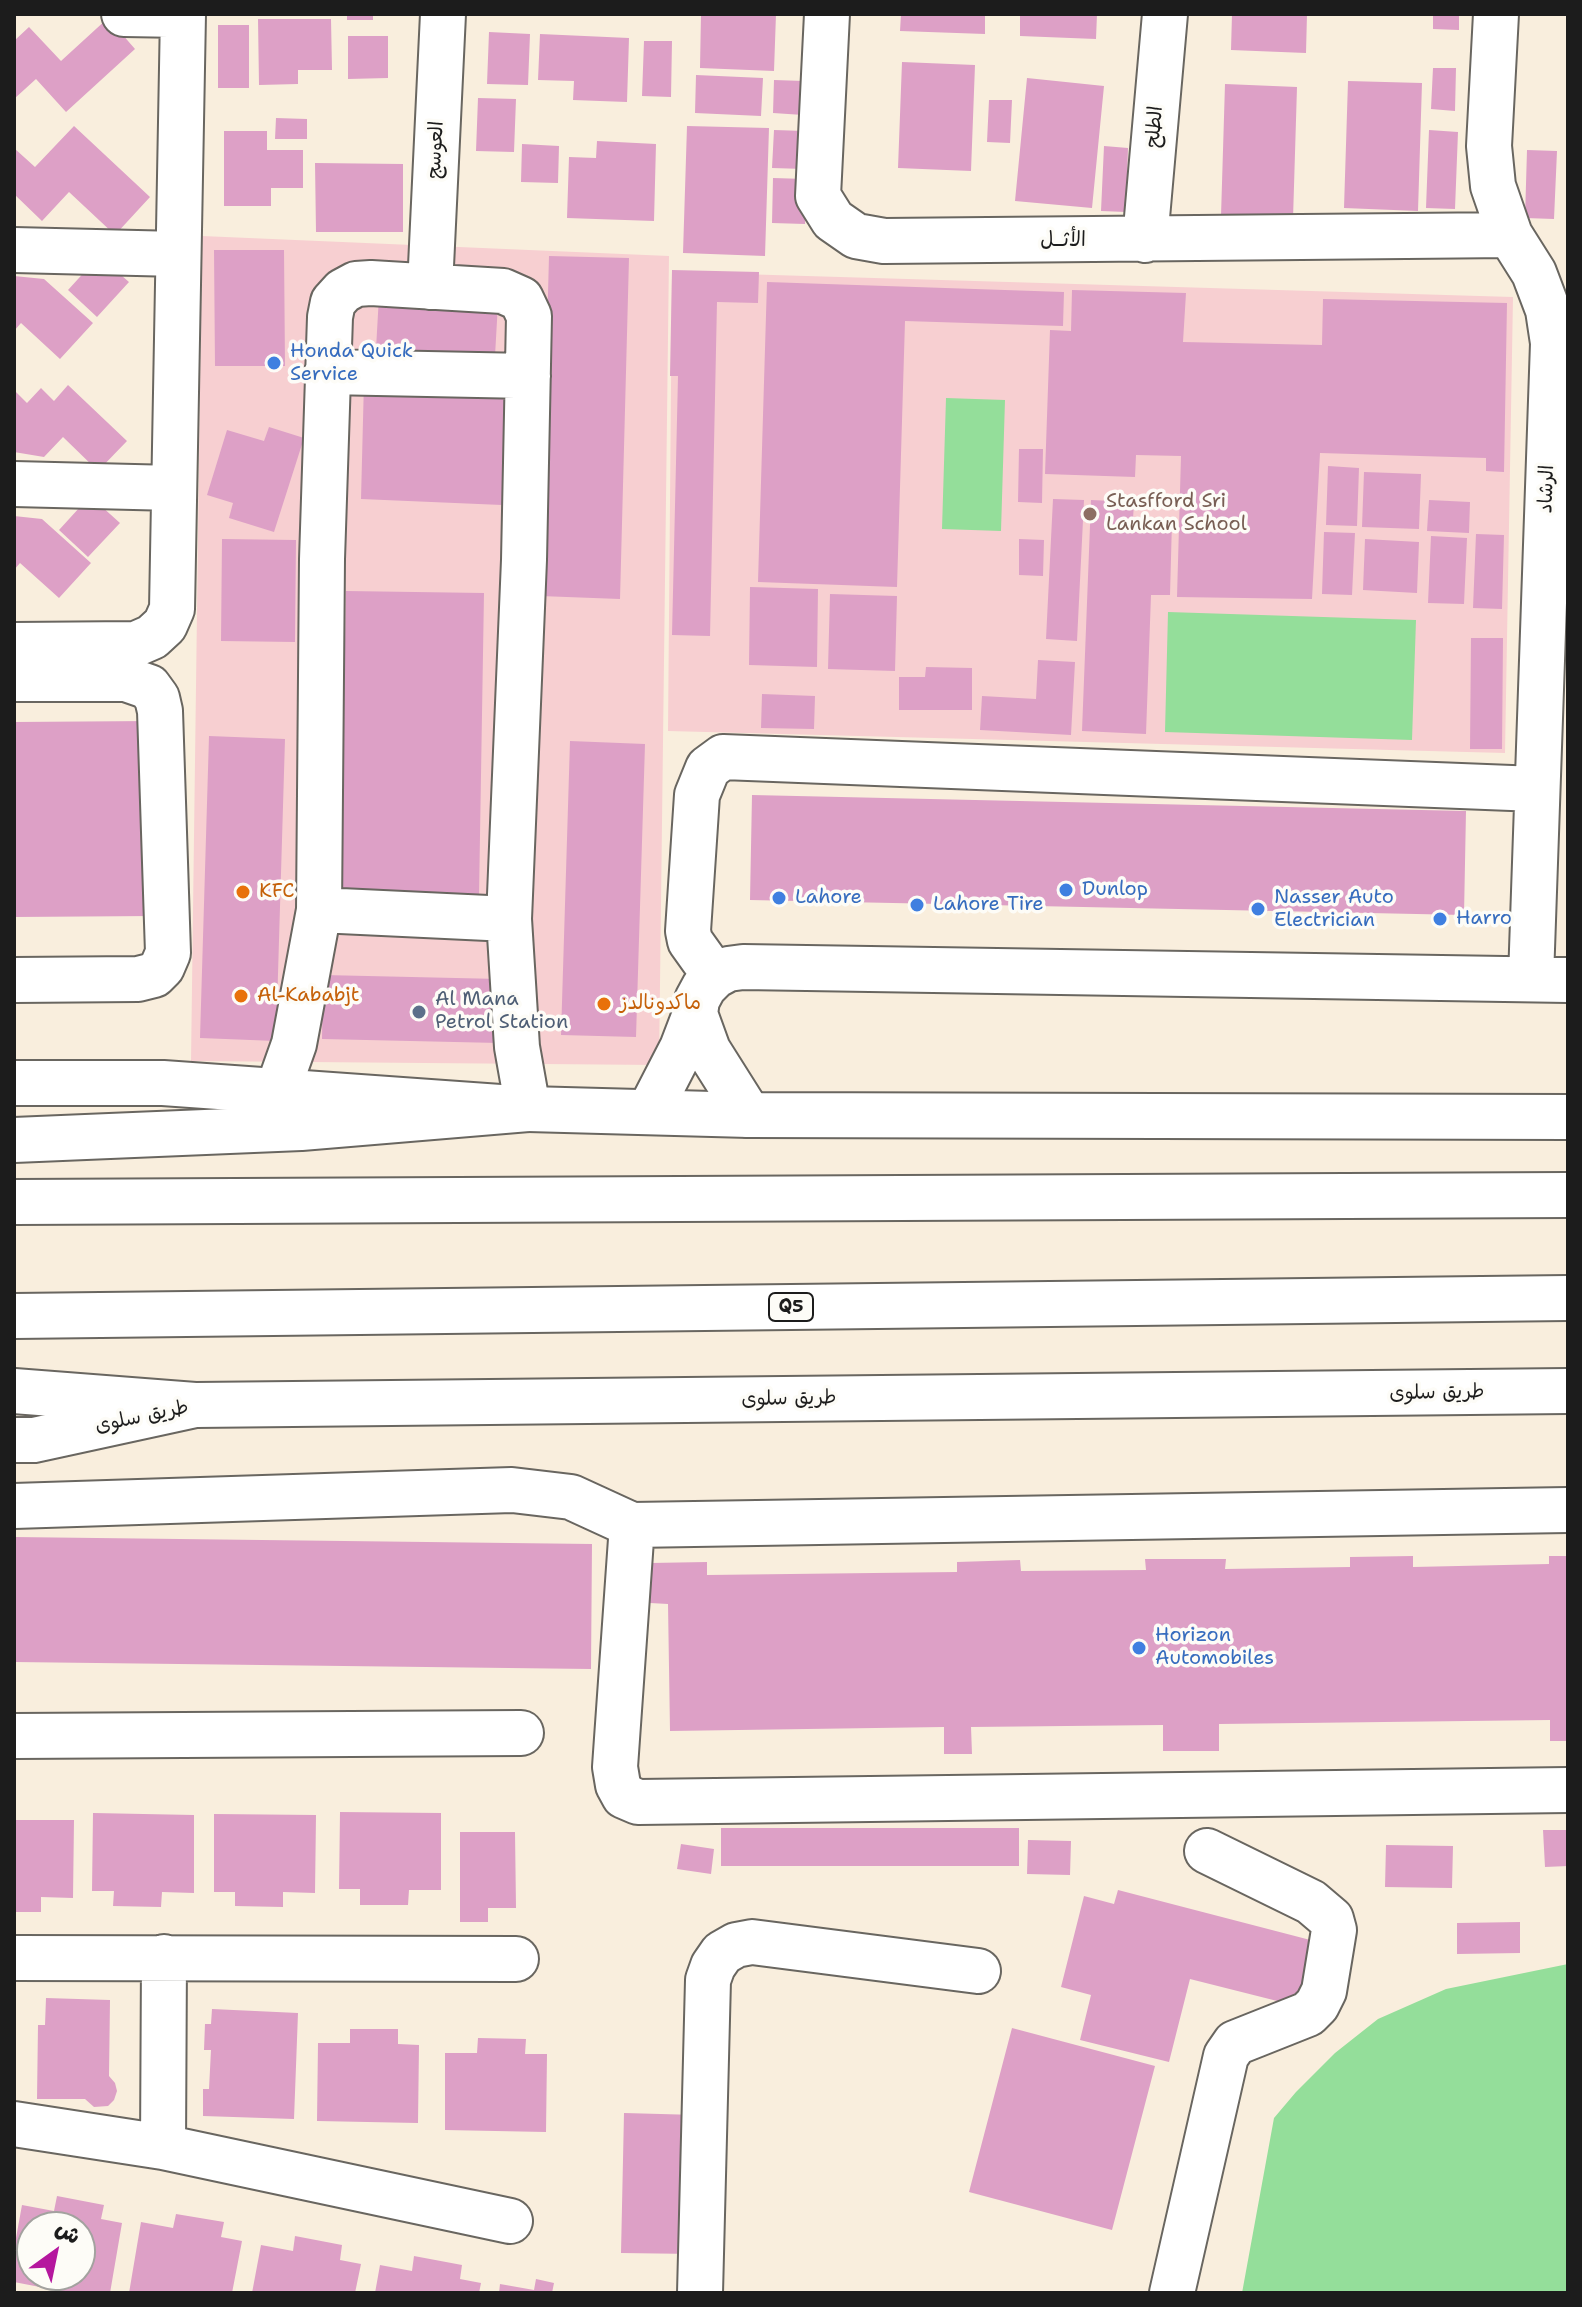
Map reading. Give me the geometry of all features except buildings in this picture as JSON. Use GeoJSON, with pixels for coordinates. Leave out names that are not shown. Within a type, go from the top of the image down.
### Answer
{"type":"FeatureCollection","features":[{"type":"Feature","properties":{"kind":"main road"},"geometry":{"type":"LineString","coordinates":[[14,645],[136,644],[152,637],[165,625],[172,609],[183,15],[124,14]]}},
{"type":"Feature","properties":{"kind":"main road","name":"العوسج"},"geometry":{"type":"LineString","coordinates":[[430,287],[443,14]]}},
{"type":"Feature","properties":{"kind":"main road","name":"الأثــل"},"geometry":{"type":"LineString","coordinates":[[827,14],[818,196],[833,220],[856,236],[884,241],[1510,235]]}},
{"type":"Feature","properties":{"kind":"main road","name":"الطلح"},"geometry":{"type":"LineString","coordinates":[[1145,240],[1165,14]]}},
{"type":"Feature","properties":{"kind":"main road","name":"الرشاد"},"geometry":{"type":"LineString","coordinates":[[1496,14],[1489,146],[1493,186],[1510,235],[1534,273],[1548,310],[1553,343],[1554,721],[1537,789],[1549,979]]}},
{"type":"Feature","properties":{"kind":"main road"},"geometry":{"type":"LineString","coordinates":[[14,250],[178,254]]}},
{"type":"Feature","properties":{"kind":"main road"},"geometry":{"type":"LineString","coordinates":[[277,1092],[294,1044],[319,910],[322,559],[327,372],[333,302],[343,291],[356,284],[371,283],[503,291],[521,299],[527,306],[529,316],[524,560],[509,919],[518,1056],[528,1109]]}},
{"type":"Feature","properties":{"kind":"main road"},"geometry":{"type":"LineString","coordinates":[[327,372],[528,376]]}},
{"type":"Feature","properties":{"kind":"main road"},"geometry":{"type":"LineString","coordinates":[[14,484],[174,488]]}},
{"type":"Feature","properties":{"kind":"main road"},"geometry":{"type":"LineString","coordinates":[[14,679],[126,679],[149,687],[157,698],[160,711],[168,953],[162,967],[154,975],[138,979],[14,980]]}},
{"type":"Feature","properties":{"kind":"main road"},"geometry":{"type":"LineString","coordinates":[[749,1115],[708,1050],[705,995],[688,931],[697,795],[708,768],[723,757],[1537,789]]}},
{"type":"Feature","properties":{"kind":"main road"},"geometry":{"type":"LineString","coordinates":[[319,910],[509,919]]}},
{"type":"Feature","properties":{"kind":"main road"},"geometry":{"type":"LineString","coordinates":[[649,1112],[705,995],[728,969],[1549,979]]}},
{"type":"Feature","properties":{"kind":"main road"},"geometry":{"type":"LineString","coordinates":[[14,1083],[163,1083],[528,1109],[749,1115],[1568,1117]]}},
{"type":"Feature","properties":{"kind":"main road"},"geometry":{"type":"LineString","coordinates":[[14,1140],[301,1128],[528,1109]]}},
{"type":"Feature","properties":{"kind":"main road"},"geometry":{"type":"LineString","coordinates":[[14,1202],[1568,1195]]}},
{"type":"Feature","properties":{"kind":"main road","name":"Q5"},"geometry":{"type":"LineString","coordinates":[[14,1316],[1568,1298]]}},
{"type":"Feature","properties":{"kind":"main road"},"geometry":{"type":"LineString","coordinates":[[14,1391],[195,1405]]}},
{"type":"Feature","properties":{"kind":"main road","name":"طريق سلوى"},"geometry":{"type":"LineString","coordinates":[[14,1440],[34,1440],[195,1405],[1568,1391]]}},
{"type":"Feature","properties":{"kind":"main road"},"geometry":{"type":"LineString","coordinates":[[14,1506],[512,1490],[571,1497],[632,1525],[1568,1510]]}},
{"type":"Feature","properties":{"kind":"main road"},"geometry":{"type":"LineString","coordinates":[[632,1525],[615,1767],[618,1785],[624,1796],[638,1802],[1568,1790]]}},
{"type":"Feature","properties":{"kind":"main road"},"geometry":{"type":"LineString","coordinates":[[14,1736],[521,1733]]}},
{"type":"Feature","properties":{"kind":"main road"},"geometry":{"type":"LineString","coordinates":[[1172,2293],[1226,2056],[1235,2043],[1308,2014],[1317,2005],[1324,1991],[1334,1930],[1331,1919],[1311,1902],[1207,1851]]}},
{"type":"Feature","properties":{"kind":"main road"},"geometry":{"type":"LineString","coordinates":[[700,2293],[708,1980],[722,1953],[736,1945],[752,1942],[978,1971]]}},
{"type":"Feature","properties":{"kind":"main road"},"geometry":{"type":"LineString","coordinates":[[163,2147],[164,1957]]}},
{"type":"Feature","properties":{"kind":"main road"},"geometry":{"type":"LineString","coordinates":[[14,1958],[516,1959]]}},
{"type":"Feature","properties":{"kind":"main road"},"geometry":{"type":"LineString","coordinates":[[14,2124],[163,2147],[510,2221]]}},
{"type":"Feature","properties":{"kind":"shaded area"},"geometry":{"type":"Polygon","coordinates":[[[202,236],[669,256],[659,1065],[191,1061],[202,236]]]}},
{"type":"Feature","properties":{"kind":"shaded area","name":"Stasfford Sri Lankan School"},"geometry":{"type":"Polygon","coordinates":[[[672,272],[1513,297],[1505,753],[668,731],[672,272]]]}},
{"type":"Feature","properties":{"kind":"green space"},"geometry":{"type":"Polygon","coordinates":[[[946,398],[1005,400],[1001,531],[942,529],[946,398]]]}},
{"type":"Feature","properties":{"kind":"green space"},"geometry":{"type":"Polygon","coordinates":[[[1168,612],[1416,620],[1412,740],[1165,732],[1168,612]]]}},
{"type":"Feature","properties":{"kind":"green space"},"geometry":{"type":"Polygon","coordinates":[[[1568,1964],[1568,2293],[1242,2293],[1274,2118],[1296,2092],[1335,2053],[1378,2019],[1446,1989],[1568,1964]]]}},
{"type":"Feature","properties":{"kind":"place","name":"Honda Quick Service"},"geometry":{"type":"Point","coordinates":[274,363]}},
{"type":"Feature","properties":{"kind":"place","name":"Stasfford Sri Lankan School"},"geometry":{"type":"Point","coordinates":[1090,514]}},
{"type":"Feature","properties":{"kind":"place","name":"Dunlop"},"geometry":{"type":"Point","coordinates":[1066,890]}},
{"type":"Feature","properties":{"kind":"place","name":"KFC"},"geometry":{"type":"Point","coordinates":[243,892]}},
{"type":"Feature","properties":{"kind":"place","name":"Lahore"},"geometry":{"type":"Point","coordinates":[779,898]}},
{"type":"Feature","properties":{"kind":"place","name":"Lahore Tire"},"geometry":{"type":"Point","coordinates":[917,905]}},
{"type":"Feature","properties":{"kind":"place","name":"Nasser Auto Electrician"},"geometry":{"type":"Point","coordinates":[1258,909]}},
{"type":"Feature","properties":{"kind":"place","name":"Harro"},"geometry":{"type":"Point","coordinates":[1440,919]}},
{"type":"Feature","properties":{"kind":"place","name":"Al-Kababjt"},"geometry":{"type":"Point","coordinates":[241,996]}},
{"type":"Feature","properties":{"kind":"place","name":"ماكدونالدز"},"geometry":{"type":"Point","coordinates":[604,1004]}},
{"type":"Feature","properties":{"kind":"place","name":"Al Mana Petrol Station"},"geometry":{"type":"Point","coordinates":[419,1012]}},
{"type":"Feature","properties":{"kind":"place","name":"Horizon Automobiles"},"geometry":{"type":"Point","coordinates":[1139,1648]}}]}
